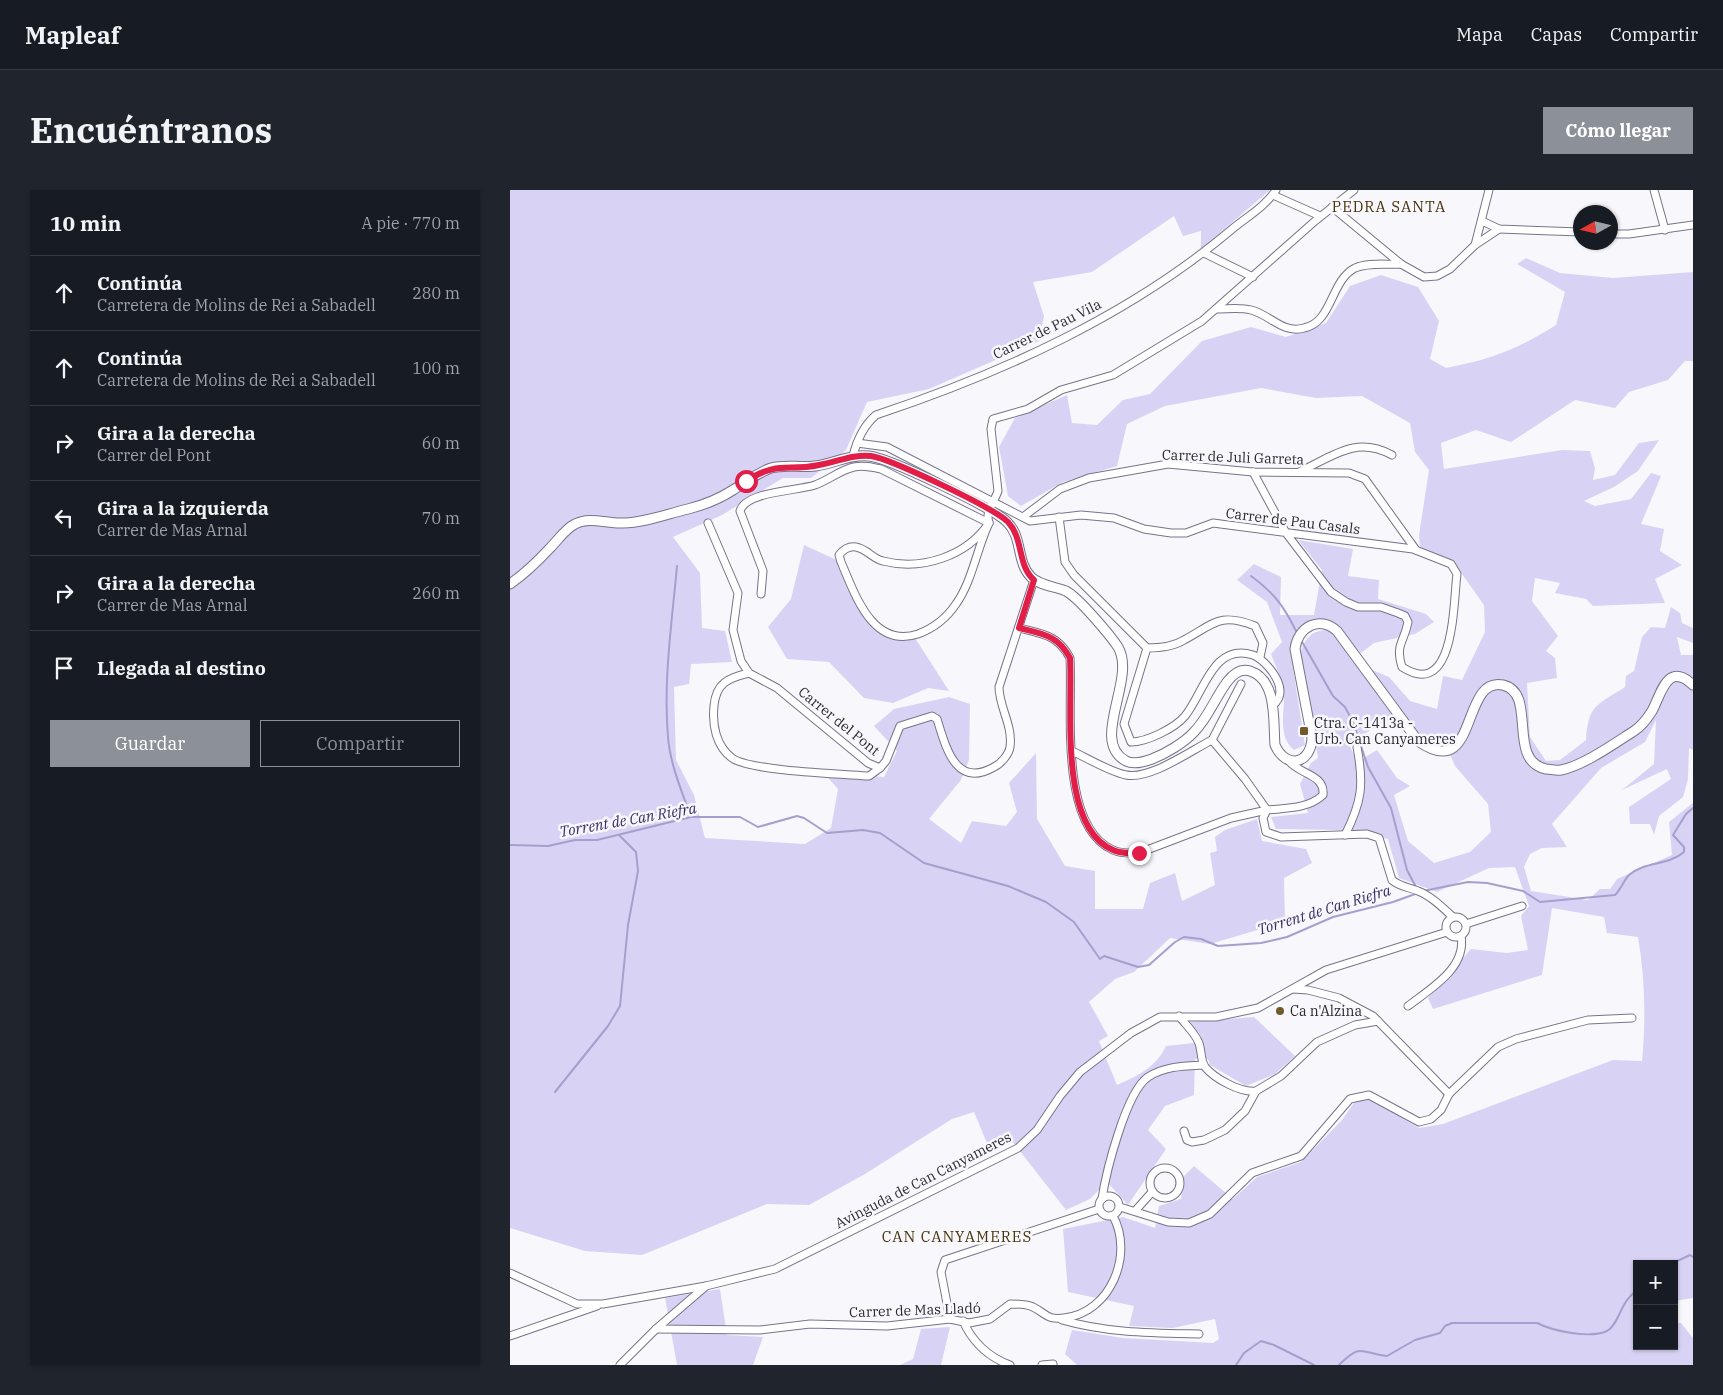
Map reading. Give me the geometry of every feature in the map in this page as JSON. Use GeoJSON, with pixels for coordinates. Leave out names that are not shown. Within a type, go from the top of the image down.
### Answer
{"type":"FeatureCollection","features":[{"type":"Feature","properties":{"kind":"main road"},"geometry":{"type":"LineString","coordinates":[[510,584],[531,568],[569,528],[578,523],[590,520],[623,523],[644,520],[710,502],[769,469],[787,466],[812,467],[854,456],[872,456],[886,460],[1003,518],[1017,536],[1026,572],[1034,580],[1064,590],[1074,597],[1118,647],[1124,662],[1124,678],[1112,717],[1112,737],[1117,753],[1127,762],[1142,763],[1158,757],[1193,734],[1236,672],[1250,671],[1261,678],[1269,691],[1275,745],[1278,752],[1289,761],[1304,758],[1309,752],[1312,738],[1295,649],[1300,634],[1311,625],[1324,624],[1337,631],[1418,741],[1432,751],[1444,751],[1460,741],[1464,737],[1480,695],[1490,687],[1501,685],[1512,689],[1519,698],[1524,742],[1531,758],[1541,768],[1559,771],[1573,767],[1640,726],[1652,711],[1661,687],[1668,679],[1678,677],[1687,680],[1693,685]]}},
{"type":"Feature","properties":{"kind":"street"},"geometry":{"type":"LineString","coordinates":[[1007,508],[1003,518],[989,523],[973,543],[953,554],[926,563],[881,561],[869,551],[854,547],[843,550],[840,555],[841,562],[861,609],[886,633],[898,636],[909,636],[927,630],[942,621],[957,603],[989,523],[988,509],[995,501],[998,491],[991,429],[993,419],[1028,409],[1061,390],[1113,375],[1202,320],[1320,216],[1354,190]]}},
{"type":"Feature","properties":{"kind":"street"},"geometry":{"type":"LineString","coordinates":[[1475,245],[1488,190]]}},
{"type":"Feature","properties":{"kind":"street"},"geometry":{"type":"LineString","coordinates":[[1654,190],[1665,230]]}},
{"type":"Feature","properties":{"kind":"street"},"geometry":{"type":"LineString","coordinates":[[1274,192],[1320,216]]}},
{"type":"Feature","properties":{"kind":"street","name":"Carrer de Pau Vila"},"geometry":{"type":"LineString","coordinates":[[854,456],[856,443],[868,421],[876,415],[958,386],[1070,335],[1144,292],[1204,253],[1274,192]]}},
{"type":"Feature","properties":{"kind":"street"},"geometry":{"type":"LineString","coordinates":[[1332,207],[1401,264],[1419,275],[1437,276],[1450,269],[1475,245],[1499,228]]}},
{"type":"Feature","properties":{"kind":"street"},"geometry":{"type":"LineString","coordinates":[[1482,221],[1499,228],[1573,232]]}},
{"type":"Feature","properties":{"kind":"street"},"geometry":{"type":"LineString","coordinates":[[1618,234],[1665,230],[1693,225]]}},
{"type":"Feature","properties":{"kind":"street"},"geometry":{"type":"LineString","coordinates":[[1204,253],[1253,277]]}},
{"type":"Feature","properties":{"kind":"street"},"geometry":{"type":"LineString","coordinates":[[1216,309],[1251,310],[1284,328],[1305,328],[1318,322],[1340,282],[1355,268],[1401,264]]}},
{"type":"Feature","properties":{"kind":"street","name":"Carrer de Pau Casals"},"geometry":{"type":"LineString","coordinates":[[856,443],[887,447],[995,501],[1030,521],[1081,515],[1114,518],[1144,529],[1171,533],[1186,533],[1213,523],[1416,550],[1451,564],[1457,574],[1447,650],[1442,663],[1434,672],[1423,675],[1402,667],[1399,645],[1406,634],[1408,622],[1405,616],[1381,607],[1358,607],[1331,592],[1286,533]]}},
{"type":"Feature","properties":{"kind":"street"},"geometry":{"type":"LineString","coordinates":[[1299,473],[1352,448],[1366,445],[1392,455]]}},
{"type":"Feature","properties":{"kind":"street","name":"Carrer de Juli Garreta"},"geometry":{"type":"LineString","coordinates":[[1023,517],[1060,489],[1089,478],[1168,464],[1253,472],[1349,473],[1365,479],[1416,550]]}},
{"type":"Feature","properties":{"kind":"street"},"geometry":{"type":"LineString","coordinates":[[761,594],[763,571],[740,511],[741,506],[753,498],[817,484],[852,467],[864,466],[881,469],[989,523]]}},
{"type":"Feature","properties":{"kind":"street"},"geometry":{"type":"LineString","coordinates":[[1253,472],[1286,533]]}},
{"type":"Feature","properties":{"kind":"street"},"geometry":{"type":"LineString","coordinates":[[1059,517],[1065,562],[1074,575],[1147,648],[1164,647],[1183,641],[1221,620],[1240,620],[1255,626],[1263,643],[1260,658]]}},
{"type":"Feature","properties":{"kind":"street"},"geometry":{"type":"LineString","coordinates":[[708,523],[738,592],[733,630],[741,661],[749,673],[731,677],[720,685],[715,696],[713,716],[716,736],[725,752],[734,760],[754,766],[869,776],[880,768]]}},
{"type":"Feature","properties":{"kind":"street","name":"Carrer del Pont"},"geometry":{"type":"LineString","coordinates":[[749,673],[778,688],[868,763],[880,768],[886,761],[900,726],[932,716],[937,719],[954,763],[967,772],[982,774],[1000,764],[1010,749],[1010,729],[999,698],[999,687],[1034,580]]}},
{"type":"Feature","properties":{"kind":"street"},"geometry":{"type":"LineString","coordinates":[[1019,628],[1044,634],[1063,644],[1070,658],[1072,772],[1084,820],[1092,833],[1112,850],[1123,853],[1139,853],[1231,818],[1267,810],[1294,808],[1316,802],[1323,795],[1324,786],[1319,780],[1289,761]]}},
{"type":"Feature","properties":{"kind":"street"},"geometry":{"type":"LineString","coordinates":[[1147,648],[1124,724],[1132,742],[1149,740],[1185,716],[1217,662],[1229,655],[1247,653],[1260,658],[1279,683],[1280,696],[1278,702],[1272,706]]}},
{"type":"Feature","properties":{"kind":"street"},"geometry":{"type":"LineString","coordinates":[[1072,751],[1125,775],[1136,776],[1154,770],[1212,740],[1242,684]]}},
{"type":"Feature","properties":{"kind":"street"},"geometry":{"type":"LineString","coordinates":[[1212,740],[1245,779],[1267,810]]}},
{"type":"Feature","properties":{"kind":"street"},"geometry":{"type":"LineString","coordinates":[[1345,835],[1358,806],[1362,786],[1358,747]]}},
{"type":"Feature","properties":{"kind":"street"},"geometry":{"type":"LineString","coordinates":[[1304,758],[1302,765],[1305,772]]}},
{"type":"Feature","properties":{"kind":"street"},"geometry":{"type":"LineString","coordinates":[[1267,810],[1263,818],[1266,832],[1281,837],[1367,834],[1379,838],[1392,880],[1397,885],[1418,891],[1440,904],[1453,917],[1461,918],[1466,924],[1465,931],[1461,936],[1462,950],[1454,966],[1408,1006]]}},
{"type":"Feature","properties":{"kind":"street"},"geometry":{"type":"LineString","coordinates":[[1466,924],[1522,906]]}},
{"type":"Feature","properties":{"kind":"street"},"geometry":{"type":"LineString","coordinates":[[1453,917],[1447,922],[1447,932],[1453,937],[1461,936]]}},
{"type":"Feature","properties":{"kind":"street","name":"Avinguda de Can Canyameres"},"geometry":{"type":"LineString","coordinates":[[510,1273],[577,1304],[603,1304],[706,1286],[775,1269],[1018,1148],[1037,1130],[1060,1096],[1080,1072],[1131,1033],[1160,1017],[1216,1017],[1258,1008],[1326,970],[1447,932]]}},
{"type":"Feature","properties":{"kind":"street"},"geometry":{"type":"LineString","coordinates":[[1291,989],[1308,990],[1339,998],[1373,1016],[1449,1094]]}},
{"type":"Feature","properties":{"kind":"street"},"geometry":{"type":"LineString","coordinates":[[1179,1016],[1199,1041],[1204,1065]]}},
{"type":"Feature","properties":{"kind":"street"},"geometry":{"type":"LineString","coordinates":[[1102,1199],[1109,1196],[1115,1198],[1120,1208],[1168,1222],[1189,1223],[1210,1214],[1252,1173],[1301,1156],[1350,1099],[1369,1095],[1378,1098],[1419,1122],[1431,1119],[1441,1110],[1449,1094],[1498,1047],[1516,1039],[1588,1020],[1632,1018]]}},
{"type":"Feature","properties":{"kind":"street"},"geometry":{"type":"LineString","coordinates":[[1099,1209],[1106,1173],[1122,1126],[1133,1096],[1147,1078],[1177,1066],[1204,1065],[1233,1085],[1248,1092],[1256,1091],[1281,1076],[1317,1042],[1356,1026],[1378,1021]]}},
{"type":"Feature","properties":{"kind":"street"},"geometry":{"type":"LineString","coordinates":[[1184,1131],[1186,1140],[1192,1142],[1214,1137],[1245,1111],[1256,1091]]}},
{"type":"Feature","properties":{"kind":"street"},"geometry":{"type":"LineString","coordinates":[[1135,1212],[1152,1192],[1150,1180],[1156,1171],[1164,1168],[1176,1173],[1180,1183],[1173,1196],[1162,1199],[1152,1192]]}},
{"type":"Feature","properties":{"kind":"street"},"geometry":{"type":"LineString","coordinates":[[1113,1216],[1120,1208]]}},
{"type":"Feature","properties":{"kind":"street"},"geometry":{"type":"LineString","coordinates":[[1099,1209],[1103,1215],[1113,1216]]}},
{"type":"Feature","properties":{"kind":"street"},"geometry":{"type":"LineString","coordinates":[[950,1318],[941,1272],[945,1260],[1099,1209]]}},
{"type":"Feature","properties":{"kind":"street"},"geometry":{"type":"LineString","coordinates":[[1057,1318],[1066,1318],[1093,1307],[1112,1285],[1122,1254],[1120,1229],[1113,1216]]}},
{"type":"Feature","properties":{"kind":"street"},"geometry":{"type":"LineString","coordinates":[[620,1365],[656,1329],[706,1286]]}},
{"type":"Feature","properties":{"kind":"street"},"geometry":{"type":"LineString","coordinates":[[510,1336],[603,1304]]}},
{"type":"Feature","properties":{"kind":"street","name":"Carrer de Mas Lladó"},"geometry":{"type":"LineString","coordinates":[[656,1329],[760,1330],[810,1324],[887,1326],[950,1318],[963,1321],[990,1319],[1010,1304],[1033,1307],[1047,1318],[1057,1318]]}},
{"type":"Feature","properties":{"kind":"street"},"geometry":{"type":"LineString","coordinates":[[1057,1318],[1087,1327],[1133,1332],[1199,1334]]}},
{"type":"Feature","properties":{"kind":"street"},"geometry":{"type":"LineString","coordinates":[[963,1321],[969,1335],[985,1352],[996,1360],[1010,1365]]}},
{"type":"Feature","properties":{"kind":"street"},"geometry":{"type":"LineString","coordinates":[[1042,1365],[1053,1364]]}},
{"type":"Feature","properties":{"kind":"shaded area"},"geometry":{"type":"Polygon","coordinates":[[[510,190],[1270,190],[1201,249],[1201,231],[1183,236],[1174,216],[1092,272],[1033,282],[1044,316],[1039,341],[929,389],[867,402],[846,450],[811,478],[783,478],[722,515],[673,537],[700,573],[702,628],[725,631],[732,662],[691,664],[689,684],[674,687],[676,760],[694,795],[705,838],[805,844],[831,828],[838,789],[823,772],[884,777],[897,751],[874,726],[894,709],[949,697],[970,704],[969,760],[961,780],[929,819],[961,843],[972,821],[1006,826],[1017,812],[1009,783],[1036,753],[1037,819],[1065,866],[1095,871],[1095,909],[1143,909],[1150,883],[1175,873],[1182,901],[1215,885],[1210,853],[1217,851],[1215,837],[1225,830],[1257,819],[1262,841],[1306,849],[1312,863],[1284,878],[1285,922],[1210,944],[1170,938],[1134,972],[1115,979],[1089,1002],[1108,1036],[1099,1041],[1117,1085],[1146,1070],[1157,1060],[1166,1046],[1203,1042],[1201,1036],[1190,1022],[1254,1017],[1295,1056],[1275,1074],[1246,1086],[1210,1065],[1208,1059],[1195,1059],[1194,1095],[1165,1106],[1148,1130],[1166,1149],[1128,1205],[1107,1182],[1090,1199],[1066,1210],[1008,1136],[989,1148],[974,1112],[952,1119],[865,1174],[809,1205],[767,1204],[642,1255],[585,1251],[510,1228],[510,190]]]}},
{"type":"Feature","properties":{"kind":"shaded area"},"geometry":{"type":"Polygon","coordinates":[[[1526,258],[1560,273],[1613,278],[1693,272],[1693,361],[1685,361],[1668,380],[1629,392],[1615,408],[1575,400],[1511,442],[1476,430],[1441,443],[1444,469],[1562,450],[1590,451],[1595,468],[1593,480],[1615,475],[1639,443],[1659,440],[1638,471],[1614,487],[1584,501],[1595,506],[1631,499],[1651,473],[1661,476],[1641,524],[1664,529],[1660,551],[1682,565],[1655,579],[1665,603],[1593,606],[1586,599],[1555,593],[1560,583],[1535,578],[1532,601],[1558,636],[1546,651],[1555,658],[1557,678],[1527,683],[1530,737],[1546,761],[1560,760],[1586,740],[1589,719],[1592,713],[1601,702],[1625,687],[1626,676],[1634,671],[1642,637],[1651,627],[1665,628],[1671,607],[1680,613],[1682,623],[1693,628],[1693,643],[1677,637],[1681,655],[1693,655],[1693,750],[1689,748],[1688,779],[1683,797],[1659,816],[1654,835],[1650,824],[1630,824],[1629,807],[1671,779],[1667,769],[1622,790],[1654,764],[1656,720],[1645,742],[1601,768],[1552,824],[1567,847],[1542,848],[1530,854],[1524,867],[1531,891],[1588,900],[1600,889],[1610,889],[1617,879],[1672,855],[1669,822],[1693,803],[1693,1298],[1678,1300],[1678,1260],[1633,1260],[1633,1350],[1678,1350],[1678,1323],[1681,1323],[1693,1338],[1693,1365],[1077,1365],[1065,1354],[1072,1330],[1123,1338],[1213,1343],[1219,1339],[1215,1319],[1173,1328],[1129,1326],[1134,1306],[1068,1292],[1063,1229],[1123,1217],[1155,1228],[1159,1206],[1181,1199],[1184,1176],[1194,1166],[1233,1199],[1257,1177],[1301,1162],[1342,1120],[1356,1100],[1372,1100],[1419,1128],[1443,1124],[1613,1060],[1642,1061],[1644,1014],[1642,967],[1638,937],[1607,933],[1604,917],[1552,908],[1542,975],[1433,1009],[1428,998],[1471,949],[1507,953],[1528,950],[1521,916],[1529,906],[1515,867],[1489,868],[1437,892],[1399,878],[1388,839],[1338,830],[1276,829],[1271,817],[1308,813],[1300,784],[1311,763],[1318,758],[1300,654],[1310,636],[1318,631],[1330,630],[1343,644],[1394,715],[1349,744],[1357,762],[1377,750],[1397,778],[1410,786],[1394,795],[1408,841],[1434,863],[1470,852],[1491,832],[1488,804],[1455,766],[1446,745],[1435,745],[1419,734],[1372,670],[1389,677],[1410,701],[1437,709],[1443,676],[1462,680],[1485,632],[1484,605],[1452,560],[1420,547],[1419,535],[1429,470],[1415,452],[1410,423],[1362,396],[1316,398],[1261,388],[1165,406],[1127,424],[1117,466],[1063,482],[1021,506],[1008,496],[999,447],[1015,418],[1067,395],[1072,423],[1097,425],[1123,400],[1150,394],[1202,341],[1251,327],[1286,337],[1326,323],[1350,286],[1381,275],[1418,287],[1439,321],[1430,359],[1446,368],[1477,361],[1503,352],[1528,341],[1556,325],[1565,292],[1517,264],[1526,258]]]}},
{"type":"Feature","properties":{"kind":"shaded area"},"geometry":{"type":"Polygon","coordinates":[[[1298,540],[1353,549],[1348,576],[1379,580],[1378,599],[1426,614],[1434,622],[1415,634],[1374,643],[1361,653],[1329,620],[1307,626],[1290,649],[1305,745],[1294,750],[1285,738],[1283,723],[1284,691],[1271,654],[1282,642],[1267,602],[1237,580],[1254,564],[1281,577],[1280,615],[1314,615],[1322,570],[1298,540]]]}},
{"type":"Feature","properties":{"kind":"shaded area"},"geometry":{"type":"Polygon","coordinates":[[[804,545],[841,562],[861,609],[886,633],[915,638],[949,691],[928,688],[893,703],[864,698],[829,662],[787,659],[768,627],[791,599],[804,545]]]}},
{"type":"Feature","properties":{"kind":"shaded area"},"geometry":{"type":"Polygon","coordinates":[[[720,1289],[727,1335],[763,1337],[753,1365],[677,1365],[665,1298],[720,1289]]]}},
{"type":"Feature","properties":{"kind":"shaded area"},"geometry":{"type":"Polygon","coordinates":[[[950,1327],[941,1365],[900,1365],[913,1359],[921,1329],[950,1327]]]}},
{"type":"Feature","properties":{"kind":"waterway"},"geometry":{"type":"LineString","coordinates":[[677,566],[669,652],[668,737],[677,778],[691,817]]}},
{"type":"Feature","properties":{"kind":"waterway"},"geometry":{"type":"LineString","coordinates":[[1251,576],[1277,600],[1296,631]]}},
{"type":"Feature","properties":{"kind":"waterway"},"geometry":{"type":"LineString","coordinates":[[1301,640],[1333,696],[1345,707],[1353,722],[1368,767],[1391,808],[1407,870],[1417,889]]}},
{"type":"Feature","properties":{"kind":"waterway","name":"Torrent de Can Riefra"},"geometry":{"type":"LineString","coordinates":[[1423,891],[1468,882],[1487,883],[1523,891],[1540,902],[1615,895],[1627,877],[1635,871],[1642,867],[1671,860],[1684,852],[1684,847],[1673,835],[1686,814],[1693,808]]}},
{"type":"Feature","properties":{"kind":"waterway","name":"Torrent de Can Riefra"},"geometry":{"type":"LineString","coordinates":[[510,845],[548,846],[575,840],[597,840],[691,817],[740,817],[758,827],[797,816],[804,818],[827,833],[863,830],[880,833],[924,863],[1008,886],[1046,902],[1074,922],[1100,959],[1104,956],[1138,967],[1149,965],[1175,942],[1184,937],[1201,939],[1218,946],[1261,943],[1287,937],[1333,917],[1393,902],[1418,893]]}},
{"type":"Feature","properties":{"kind":"waterway"},"geometry":{"type":"LineString","coordinates":[[555,1092],[608,1026],[620,1006],[628,925],[638,871],[636,852],[619,835]]}},
{"type":"Feature","properties":{"kind":"waterway"},"geometry":{"type":"LineString","coordinates":[[1678,1261],[1690,1255],[1693,1257]]}},
{"type":"Feature","properties":{"kind":"waterway"},"geometry":{"type":"LineString","coordinates":[[1339,1365],[1357,1351],[1387,1356],[1415,1340],[1440,1333],[1445,1326],[1452,1323],[1537,1323],[1552,1329],[1572,1333],[1600,1333],[1607,1331],[1613,1326],[1622,1308],[1633,1293]]}},
{"type":"Feature","properties":{"kind":"waterway"},"geometry":{"type":"LineString","coordinates":[[1236,1365],[1244,1353],[1261,1341],[1274,1345],[1314,1365]]}},
{"type":"Feature","properties":{"kind":"place","name":"Ctra. C-1413a - Urb. Can Canyameres"},"geometry":{"type":"Point","coordinates":[1304,731]}},
{"type":"Feature","properties":{"kind":"place","name":"Ca n'Alzina"},"geometry":{"type":"Point","coordinates":[1280,1011]}},
{"type":"Feature","properties":{"kind":"district","name":"PEDRA SANTA"},"geometry":{"type":"Point","coordinates":[1389,207]}},
{"type":"Feature","properties":{"kind":"district","name":"CAN CANYAMERES"},"geometry":{"type":"Point","coordinates":[957,1237]}},
{"type":"Feature","properties":{"kind":"route"},"geometry":{"type":"LineString","coordinates":[[746,481],[778,466],[812,467],[854,456],[872,456],[895,464],[988,509],[1008,522],[1017,536],[1026,572],[1034,580],[1019,628],[1044,634],[1063,644],[1070,658],[1072,772],[1084,820],[1092,833],[1112,850],[1123,853],[1139,853]]}}]}
